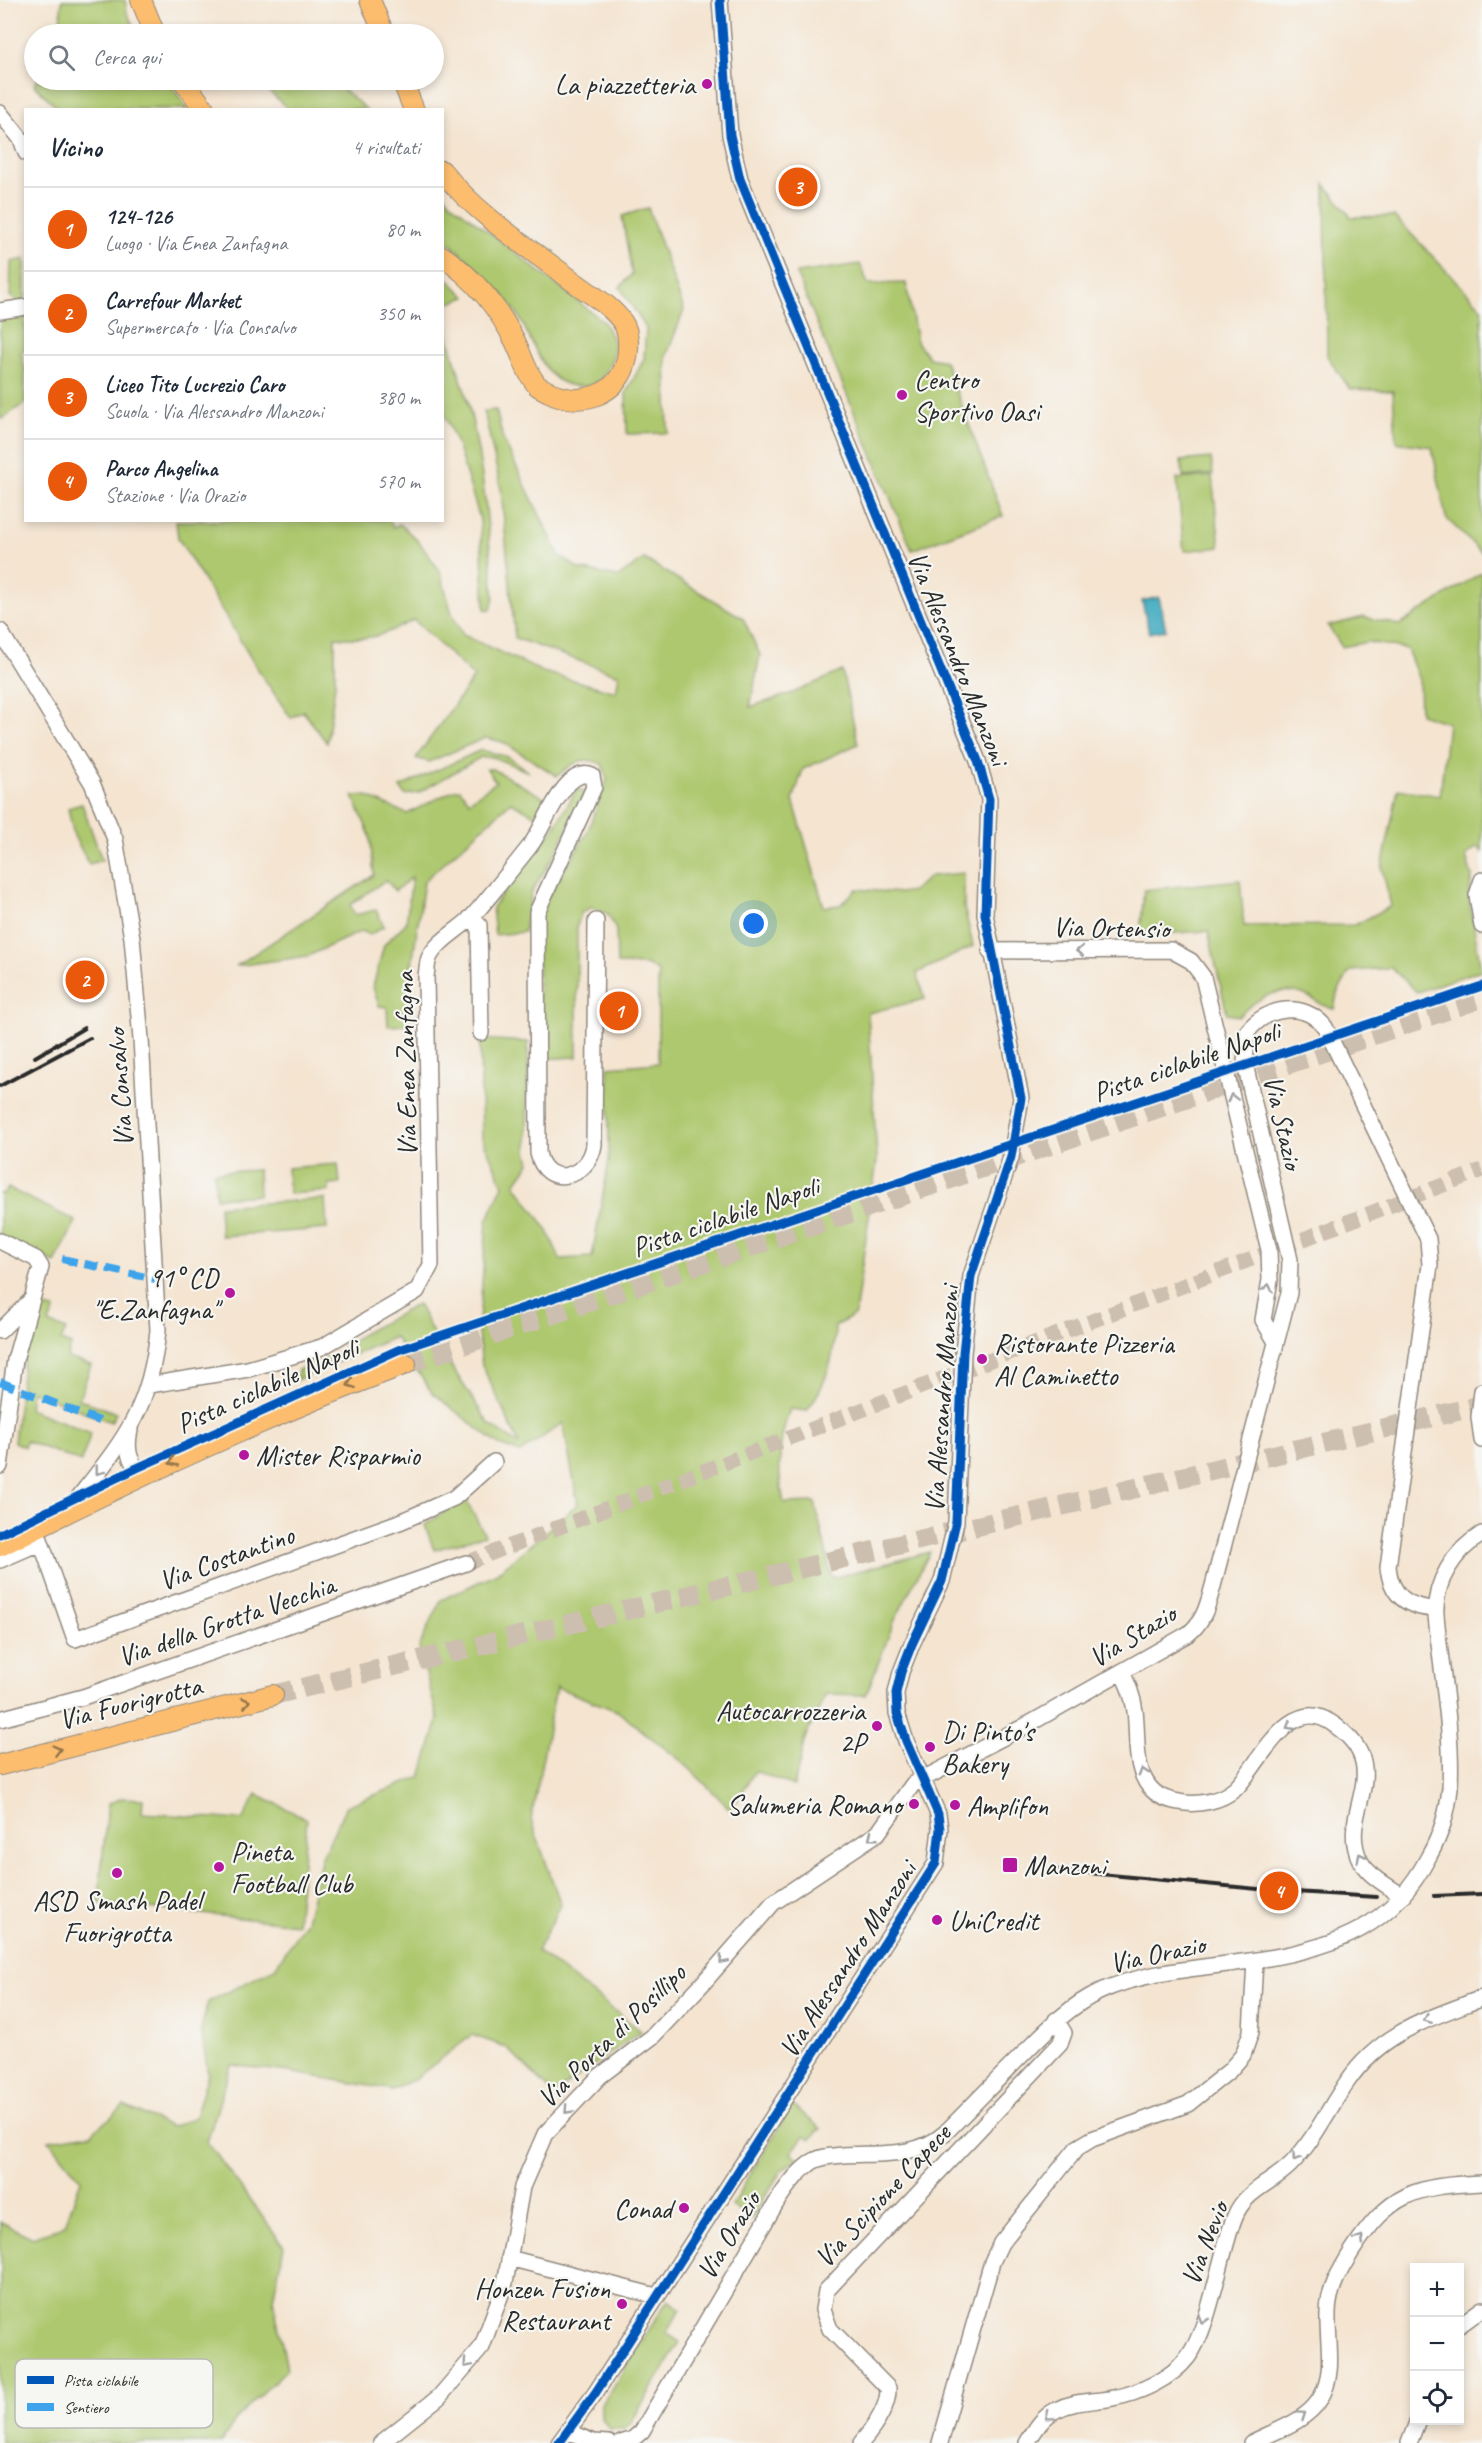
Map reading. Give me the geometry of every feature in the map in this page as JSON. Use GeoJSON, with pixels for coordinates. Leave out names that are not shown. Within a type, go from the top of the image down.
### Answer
{"type":"FeatureCollection","features":[{"type":"Feature","properties":{"kind":"main road"},"geometry":{"type":"LineString","coordinates":[[141,0],[151,24]]}},
{"type":"Feature","properties":{"kind":"main road"},"geometry":{"type":"LineString","coordinates":[[370,0],[380,24]]}},
{"type":"Feature","properties":{"kind":"main road"},"geometry":{"type":"LineString","coordinates":[[191,90],[204,108]]}},
{"type":"Feature","properties":{"kind":"main road"},"geometry":{"type":"LineString","coordinates":[[406,90],[413,108]]}},
{"type":"Feature","properties":{"kind":"main road"},"geometry":{"type":"LineString","coordinates":[[444,173],[459,191],[485,214],[599,300],[623,323],[628,343],[627,360],[620,378],[606,392],[591,398],[574,399],[557,396],[538,386],[494,304],[463,271],[444,257]]}},
{"type":"Feature","properties":{"kind":"main road"},"geometry":{"type":"LineString","coordinates":[[0,1546],[39,1537],[68,1511],[145,1474],[270,1418],[406,1364]]}},
{"type":"Feature","properties":{"kind":"main road","name":"Via Fuorigrotta"},"geometry":{"type":"LineString","coordinates":[[0,1765],[273,1695]]}},
{"type":"Feature","properties":{"kind":"street","name":"Via Alessandro Manzoni"},"geometry":{"type":"LineString","coordinates":[[564,2437],[596,2392],[936,1863],[940,1829],[938,1814],[900,1723],[896,1693],[912,1644],[942,1581],[956,1522],[963,1353],[971,1276],[1011,1157],[1022,1098],[1014,1051],[990,951],[985,914],[989,799],[978,761],[740,179],[730,135],[720,0]]}},
{"type":"Feature","properties":{"kind":"street"},"geometry":{"type":"LineString","coordinates":[[0,113],[21,139],[24,147]]}},
{"type":"Feature","properties":{"kind":"street"},"geometry":{"type":"LineString","coordinates":[[0,311],[24,307]]}},
{"type":"Feature","properties":{"kind":"street","name":"Via Consalvo"},"geometry":{"type":"LineString","coordinates":[[0,631],[92,783],[115,839],[132,938],[149,1143],[158,1330],[150,1385],[130,1430],[68,1511]]}},
{"type":"Feature","properties":{"kind":"street","name":"Via Enea Zanfagna"},"geometry":{"type":"LineString","coordinates":[[150,1385],[248,1369],[322,1347],[417,1291],[424,1283],[431,1265],[429,959],[440,945],[470,918],[533,842],[561,790],[576,776],[583,773],[592,776],[594,788],[537,912],[538,1152],[540,1164],[546,1170],[568,1175],[579,1172],[591,1157],[594,1144],[596,921]]}},
{"type":"Feature","properties":{"kind":"street"},"geometry":{"type":"LineString","coordinates":[[1482,880],[1476,895],[1482,926]]}},
{"type":"Feature","properties":{"kind":"street"},"geometry":{"type":"LineString","coordinates":[[470,918],[479,925],[481,1033]]}},
{"type":"Feature","properties":{"kind":"street","name":"Via Ortensio"},"geometry":{"type":"LineString","coordinates":[[990,951],[1171,950],[1191,961],[1203,977],[1269,1250],[1270,1281],[1263,1320],[1276,1342]]}},
{"type":"Feature","properties":{"kind":"street","name":"Via Stazio"},"geometry":{"type":"LineString","coordinates":[[925,1779],[1188,1634],[1198,1625],[1206,1610],[1289,1293],[1290,1260],[1247,1084],[1244,1047],[1247,1032],[1262,1017],[1276,1011],[1292,1010],[1316,1017],[1325,1027],[1428,1239],[1430,1265],[1388,1568],[1392,1587],[1399,1597],[1417,1607],[1436,1609]]}},
{"type":"Feature","properties":{"kind":"street"},"geometry":{"type":"LineString","coordinates":[[0,1241],[36,1259],[42,1267],[15,1360],[0,1466]]}},
{"type":"Feature","properties":{"kind":"street"},"geometry":{"type":"LineString","coordinates":[[0,1331],[31,1300]]}},
{"type":"Feature","properties":{"kind":"street"},"geometry":{"type":"LineString","coordinates":[[1482,1391],[1479,1417],[1482,1440]]}},
{"type":"Feature","properties":{"kind":"street"},"geometry":{"type":"LineString","coordinates":[[130,1430],[128,1455],[134,1465],[145,1474]]}},
{"type":"Feature","properties":{"kind":"street","name":"Via Costantino"},"geometry":{"type":"LineString","coordinates":[[39,1537],[75,1639],[402,1521],[454,1498],[494,1462]]}},
{"type":"Feature","properties":{"kind":"street","name":"Via Orazio"},"geometry":{"type":"LineString","coordinates":[[621,2443],[633,2439],[642,2431],[778,2200],[801,2170],[813,2161],[825,2157],[913,2152],[927,2146],[945,2133],[1056,2020],[1077,2004],[1118,1984],[1313,1949],[1342,1939],[1388,1912],[1416,1879],[1442,1833],[1450,1789],[1450,1758],[1436,1609],[1443,1578],[1453,1559],[1462,1548],[1482,1534]]}},
{"type":"Feature","properties":{"kind":"street"},"geometry":{"type":"LineString","coordinates":[[0,1560],[30,1547],[39,1537]]}},
{"type":"Feature","properties":{"kind":"street","name":"Via della Grotta Vecchia"},"geometry":{"type":"LineString","coordinates":[[0,1719],[84,1697],[466,1563]]}},
{"type":"Feature","properties":{"kind":"street"},"geometry":{"type":"LineString","coordinates":[[1122,1672],[1134,1702],[1144,1778],[1155,1794],[1170,1801],[1188,1804],[1221,1798],[1236,1788],[1271,1740],[1285,1727],[1302,1719],[1313,1717],[1328,1720],[1347,1734],[1358,1748],[1364,1768],[1354,1841],[1361,1863],[1385,1885],[1403,1896]]}},
{"type":"Feature","properties":{"kind":"street","name":"Via Porta di Posillipo"},"geometry":{"type":"LineString","coordinates":[[381,2443],[439,2397],[482,2347],[504,2283],[522,2187],[545,2134],[600,2076],[652,2037],[773,1903],[878,1833],[913,1784],[925,1779]]}},
{"type":"Feature","properties":{"kind":"street"},"geometry":{"type":"LineString","coordinates":[[940,2443],[992,2262],[1000,2243],[1077,2148],[1092,2139],[1188,2104],[1238,2063],[1251,2032],[1255,1961]]}},
{"type":"Feature","properties":{"kind":"street","name":"Via Nevio"},"geometry":{"type":"LineString","coordinates":[[1027,2443],[1040,2423],[1055,2410],[1077,2402],[1114,2398],[1147,2387],[1166,2378],[1188,2357],[1200,2330],[1236,2213],[1256,2187],[1290,2165],[1348,2080],[1367,2056],[1387,2038],[1417,2023],[1482,1998]]}},
{"type":"Feature","properties":{"kind":"street","name":"Via Scipione Capece"},"geometry":{"type":"LineString","coordinates":[[861,2443],[882,2410],[888,2396],[888,2388],[830,2329],[824,2310],[826,2291],[1060,2044],[1064,2033],[1056,2020]]}},
{"type":"Feature","properties":{"kind":"street"},"geometry":{"type":"LineString","coordinates":[[1251,2443],[1306,2415],[1319,2400],[1329,2382],[1330,2294],[1337,2276],[1372,2221],[1402,2197],[1424,2189],[1482,2183]]}},
{"type":"Feature","properties":{"kind":"street"},"geometry":{"type":"LineString","coordinates":[[509,2258],[656,2296]]}},
{"type":"Feature","properties":{"kind":"street"},"geometry":{"type":"LineString","coordinates":[[1464,2322],[1482,2309]]}},
{"type":"Feature","properties":{"kind":"street"},"geometry":{"type":"LineString","coordinates":[[1409,2443],[1417,2425]]}},
{"type":"Feature","properties":{"kind":"street"},"geometry":{"type":"LineString","coordinates":[[564,2437],[609,2443]]}},
{"type":"Feature","properties":{"kind":"green space"},"geometry":{"type":"Polygon","coordinates":[[[62,0],[125,0],[127,13],[133,24],[60,24],[62,0]]]}},
{"type":"Feature","properties":{"kind":"green space"},"geometry":{"type":"Polygon","coordinates":[[[39,90],[174,90],[187,108],[58,108],[39,90]]]}},
{"type":"Feature","properties":{"kind":"green space"},"geometry":{"type":"Polygon","coordinates":[[[268,90],[344,90],[365,108],[287,108],[268,90]]]}},
{"type":"Feature","properties":{"kind":"green space"},"geometry":{"type":"Polygon","coordinates":[[[1325,184],[1351,217],[1394,216],[1482,308],[1482,553],[1446,518],[1432,447],[1396,442],[1393,391],[1350,389],[1327,356],[1325,184]]]}},
{"type":"Feature","properties":{"kind":"green space"},"geometry":{"type":"Polygon","coordinates":[[[444,193],[450,202],[603,321],[614,349],[612,359],[602,377],[590,385],[570,385],[549,372],[516,312],[482,273],[444,239],[444,193]]]}},
{"type":"Feature","properties":{"kind":"green space"},"geometry":{"type":"Polygon","coordinates":[[[648,208],[684,310],[666,357],[668,433],[627,434],[626,393],[644,359],[646,328],[620,287],[632,274],[622,216],[648,208]]]}},
{"type":"Feature","properties":{"kind":"green space"},"geometry":{"type":"Polygon","coordinates":[[[24,259],[24,300],[18,303],[10,296],[11,262],[24,259]]]}},
{"type":"Feature","properties":{"kind":"green space","name":"Centro Sportivo Oasi"},"geometry":{"type":"Polygon","coordinates":[[[860,264],[868,284],[906,283],[917,342],[929,358],[945,361],[1003,516],[912,550],[796,273],[860,264]]]}},
{"type":"Feature","properties":{"kind":"green space"},"geometry":{"type":"Polygon","coordinates":[[[444,276],[466,297],[447,304],[448,331],[469,406],[482,478],[494,598],[491,610],[485,609],[480,519],[457,444],[444,413],[444,276]]]}},
{"type":"Feature","properties":{"kind":"green space"},"geometry":{"type":"Polygon","coordinates":[[[24,313],[24,351],[21,353],[24,366],[24,404],[2,419],[0,415],[0,317],[24,313]]]}},
{"type":"Feature","properties":{"kind":"green space"},"geometry":{"type":"Polygon","coordinates":[[[496,410],[503,439],[559,555],[579,569],[618,577],[644,559],[743,618],[760,655],[750,707],[793,693],[842,671],[858,744],[803,769],[793,800],[824,907],[840,905],[857,889],[900,893],[912,891],[931,876],[964,873],[964,907],[973,946],[917,973],[925,999],[868,1013],[877,1160],[855,1315],[835,1326],[828,1371],[807,1411],[790,1409],[783,1432],[780,1456],[780,1480],[784,1503],[815,1502],[832,1578],[930,1552],[894,1622],[866,1695],[826,1694],[805,1738],[794,1786],[755,1771],[731,1810],[685,1764],[617,1711],[556,1687],[531,1820],[561,1905],[537,1951],[641,2031],[554,2094],[506,2047],[472,2035],[416,2078],[393,2090],[289,2072],[231,2065],[207,2142],[284,2246],[273,2299],[287,2369],[237,2418],[221,2443],[0,2443],[0,2222],[33,2238],[65,2225],[81,2180],[49,2140],[91,2134],[124,2106],[172,2127],[195,2117],[208,2074],[201,2029],[208,2002],[275,1968],[306,1921],[322,1857],[346,1806],[421,1777],[438,1720],[419,1647],[441,1600],[497,1573],[578,1504],[563,1423],[520,1453],[499,1445],[432,1393],[395,1337],[296,1380],[298,1370],[339,1353],[362,1334],[418,1304],[444,1355],[489,1424],[519,1444],[482,1365],[478,1334],[487,1221],[503,1185],[482,1138],[480,1039],[528,1042],[527,1150],[530,1163],[515,1184],[548,1231],[560,1259],[592,1257],[609,1161],[608,1067],[658,1063],[658,971],[646,965],[617,964],[616,930],[608,914],[592,907],[581,913],[577,926],[577,1057],[539,1059],[538,913],[587,833],[607,779],[602,764],[583,760],[568,767],[557,776],[503,742],[485,738],[429,762],[416,758],[474,677],[414,620],[368,638],[335,637],[335,685],[327,743],[303,711],[291,718],[260,673],[178,538],[176,522],[390,522],[393,527],[400,524],[419,542],[440,571],[452,614],[463,635],[543,672],[616,692],[619,675],[515,638],[501,489],[484,411],[496,410]]]}},
{"type":"Feature","properties":{"kind":"green space"},"geometry":{"type":"Polygon","coordinates":[[[1211,458],[1213,474],[1183,477],[1181,461],[1211,458]]]}},
{"type":"Feature","properties":{"kind":"green space"},"geometry":{"type":"Polygon","coordinates":[[[1212,476],[1220,547],[1184,551],[1177,479],[1212,476]]]}},
{"type":"Feature","properties":{"kind":"green space"},"geometry":{"type":"Polygon","coordinates":[[[1482,572],[1482,852],[1478,846],[1466,856],[1472,876],[1469,897],[1481,970],[1417,992],[1391,968],[1350,971],[1337,994],[1334,1009],[1299,993],[1280,992],[1254,1003],[1239,1016],[1227,1014],[1208,931],[1140,935],[1144,890],[1240,880],[1244,926],[1355,925],[1391,906],[1382,868],[1398,789],[1440,796],[1448,723],[1420,714],[1419,680],[1407,649],[1368,642],[1342,647],[1328,626],[1364,617],[1399,625],[1482,572]]]}},
{"type":"Feature","properties":{"kind":"green space"},"geometry":{"type":"Polygon","coordinates":[[[481,750],[508,757],[529,772],[493,757],[481,757],[418,793],[405,795],[400,787],[481,750]]]}},
{"type":"Feature","properties":{"kind":"green space"},"geometry":{"type":"Polygon","coordinates":[[[487,769],[493,769],[550,801],[542,819],[511,802],[424,881],[409,985],[409,1025],[388,1026],[387,1007],[379,1006],[373,987],[384,945],[406,923],[412,877],[395,891],[386,880],[350,905],[355,915],[376,910],[384,926],[370,935],[362,931],[308,956],[236,966],[374,875],[370,836],[353,796],[366,796],[407,814],[454,790],[460,789],[469,801],[496,782],[487,769]]]}},
{"type":"Feature","properties":{"kind":"green space"},"geometry":{"type":"Polygon","coordinates":[[[577,789],[585,792],[555,854],[532,891],[524,932],[495,935],[492,907],[551,833],[577,789]]]}},
{"type":"Feature","properties":{"kind":"green space"},"geometry":{"type":"Polygon","coordinates":[[[82,804],[102,860],[89,864],[74,836],[68,808],[82,804]]]}},
{"type":"Feature","properties":{"kind":"green space"},"geometry":{"type":"Polygon","coordinates":[[[338,1164],[340,1184],[329,1185],[329,1191],[289,1194],[287,1168],[338,1164]]]}},
{"type":"Feature","properties":{"kind":"green space"},"geometry":{"type":"Polygon","coordinates":[[[258,1170],[259,1195],[216,1198],[214,1172],[258,1170]]]}},
{"type":"Feature","properties":{"kind":"green space"},"geometry":{"type":"Polygon","coordinates":[[[8,1188],[76,1221],[55,1263],[0,1236],[0,1193],[4,1194],[8,1188]]]}},
{"type":"Feature","properties":{"kind":"green space"},"geometry":{"type":"Polygon","coordinates":[[[325,1199],[327,1229],[221,1236],[219,1206],[325,1199]]]}},
{"type":"Feature","properties":{"kind":"green space"},"geometry":{"type":"Polygon","coordinates":[[[44,1307],[55,1309],[49,1323],[66,1330],[61,1341],[71,1345],[67,1358],[91,1365],[79,1399],[116,1413],[111,1422],[31,1391],[29,1409],[91,1433],[81,1462],[26,1441],[24,1447],[14,1442],[25,1348],[44,1307]]]}},
{"type":"Feature","properties":{"kind":"green space"},"geometry":{"type":"Polygon","coordinates":[[[465,1498],[485,1535],[434,1550],[425,1525],[465,1498]]]}},
{"type":"Feature","properties":{"kind":"green space","name":"Pineta Football Club"},"geometry":{"type":"Polygon","coordinates":[[[257,1794],[307,1819],[297,1924],[98,1903],[108,1804],[122,1798],[143,1799],[142,1813],[242,1820],[257,1794]]]}},
{"type":"Feature","properties":{"kind":"green space"},"geometry":{"type":"Polygon","coordinates":[[[792,2105],[821,2129],[816,2131],[810,2140],[804,2136],[791,2153],[798,2158],[781,2171],[751,2219],[732,2205],[792,2105]]]}},
{"type":"Feature","properties":{"kind":"green space"},"geometry":{"type":"Polygon","coordinates":[[[668,2300],[681,2309],[666,2333],[680,2342],[630,2424],[625,2428],[610,2429],[601,2418],[601,2406],[668,2300]]]}},
{"type":"Feature","properties":{"kind":"water"},"geometry":{"type":"Polygon","coordinates":[[[1159,597],[1166,630],[1149,633],[1142,601],[1159,597]]]}},
{"type":"Feature","properties":{"kind":"tunnel"},"geometry":{"type":"LineString","coordinates":[[406,1364],[1482,998]]}},
{"type":"Feature","properties":{"kind":"tunnel"},"geometry":{"type":"LineString","coordinates":[[466,1563],[1482,1170]]}},
{"type":"Feature","properties":{"kind":"tunnel"},"geometry":{"type":"LineString","coordinates":[[273,1695],[1482,1405]]}},
{"type":"Feature","properties":{"kind":"railway"},"geometry":{"type":"LineString","coordinates":[[35,1057],[84,1028]]}},
{"type":"Feature","properties":{"kind":"railway"},"geometry":{"type":"LineString","coordinates":[[0,1086],[90,1038]]}},
{"type":"Feature","properties":{"kind":"railway"},"geometry":{"type":"LineString","coordinates":[[1037,1868],[1279,1891],[1376,1897]]}},
{"type":"Feature","properties":{"kind":"railway"},"geometry":{"type":"LineString","coordinates":[[1434,1896],[1482,1894]]}},
{"type":"Feature","properties":{"kind":"marked path"},"geometry":{"type":"LineString","coordinates":[[62,1259],[155,1279]]}},
{"type":"Feature","properties":{"kind":"marked path"},"geometry":{"type":"LineString","coordinates":[[0,1382],[107,1424]]}},
{"type":"Feature","properties":{"kind":"cycle path"},"geometry":{"type":"LineString","coordinates":[[559,2443],[596,2392],[936,1863],[940,1829],[938,1814],[906,1741],[897,1713],[896,1693],[912,1644],[942,1581],[956,1522],[963,1353],[971,1276],[1011,1157],[1021,1098],[985,914],[989,799],[978,761],[740,179],[730,135],[720,0]]}},
{"type":"Feature","properties":{"kind":"cycle path","name":"Pista ciclabile Napoli"},"geometry":{"type":"LineString","coordinates":[[0,1534],[137,1468],[398,1350],[1482,986]]}},
{"type":"Feature","properties":{"kind":"place","name":"La piazzetteria"},"geometry":{"type":"Point","coordinates":[707,84]}},
{"type":"Feature","properties":{"kind":"place","name":"Liceo Tito Lucrezio Caro"},"geometry":{"type":"Point","coordinates":[798,187]}},
{"type":"Feature","properties":{"kind":"place","name":"Centro Sportivo Oasi"},"geometry":{"type":"Point","coordinates":[902,395]}},
{"type":"Feature","properties":{"kind":"place","name":"Carrefour Market"},"geometry":{"type":"Point","coordinates":[85,980]}},
{"type":"Feature","properties":{"kind":"place","name":"124-126"},"geometry":{"type":"Point","coordinates":[619,1011]}},
{"type":"Feature","properties":{"kind":"place","name":"91° CD \"E.Zanfagna\""},"geometry":{"type":"Point","coordinates":[230,1293]}},
{"type":"Feature","properties":{"kind":"place","name":"Ristorante Pizzeria Al Caminetto"},"geometry":{"type":"Point","coordinates":[982,1359]}},
{"type":"Feature","properties":{"kind":"place","name":"Mister Risparmio"},"geometry":{"type":"Point","coordinates":[244,1455]}},
{"type":"Feature","properties":{"kind":"place","name":"Autocarrozzeria 2P"},"geometry":{"type":"Point","coordinates":[877,1726]}},
{"type":"Feature","properties":{"kind":"place","name":"Di Pinto's Bakery"},"geometry":{"type":"Point","coordinates":[930,1747]}},
{"type":"Feature","properties":{"kind":"place","name":"Salumeria Romano"},"geometry":{"type":"Point","coordinates":[914,1804]}},
{"type":"Feature","properties":{"kind":"place","name":"Amplifon"},"geometry":{"type":"Point","coordinates":[955,1805]}},
{"type":"Feature","properties":{"kind":"place","name":"Manzoni"},"geometry":{"type":"Point","coordinates":[1010,1865]}},
{"type":"Feature","properties":{"kind":"place","name":"Pineta Football Club"},"geometry":{"type":"Point","coordinates":[219,1867]}},
{"type":"Feature","properties":{"kind":"place","name":"ASD Smash Padel Fuorigrotta"},"geometry":{"type":"Point","coordinates":[117,1873]}},
{"type":"Feature","properties":{"kind":"place","name":"Parco Angelina"},"geometry":{"type":"Point","coordinates":[1279,1891]}},
{"type":"Feature","properties":{"kind":"place","name":"UniCredit"},"geometry":{"type":"Point","coordinates":[937,1920]}},
{"type":"Feature","properties":{"kind":"place","name":"Conad"},"geometry":{"type":"Point","coordinates":[684,2208]}},
{"type":"Feature","properties":{"kind":"place","name":"Honzen Fusion Restaurant"},"geometry":{"type":"Point","coordinates":[622,2304]}}]}
